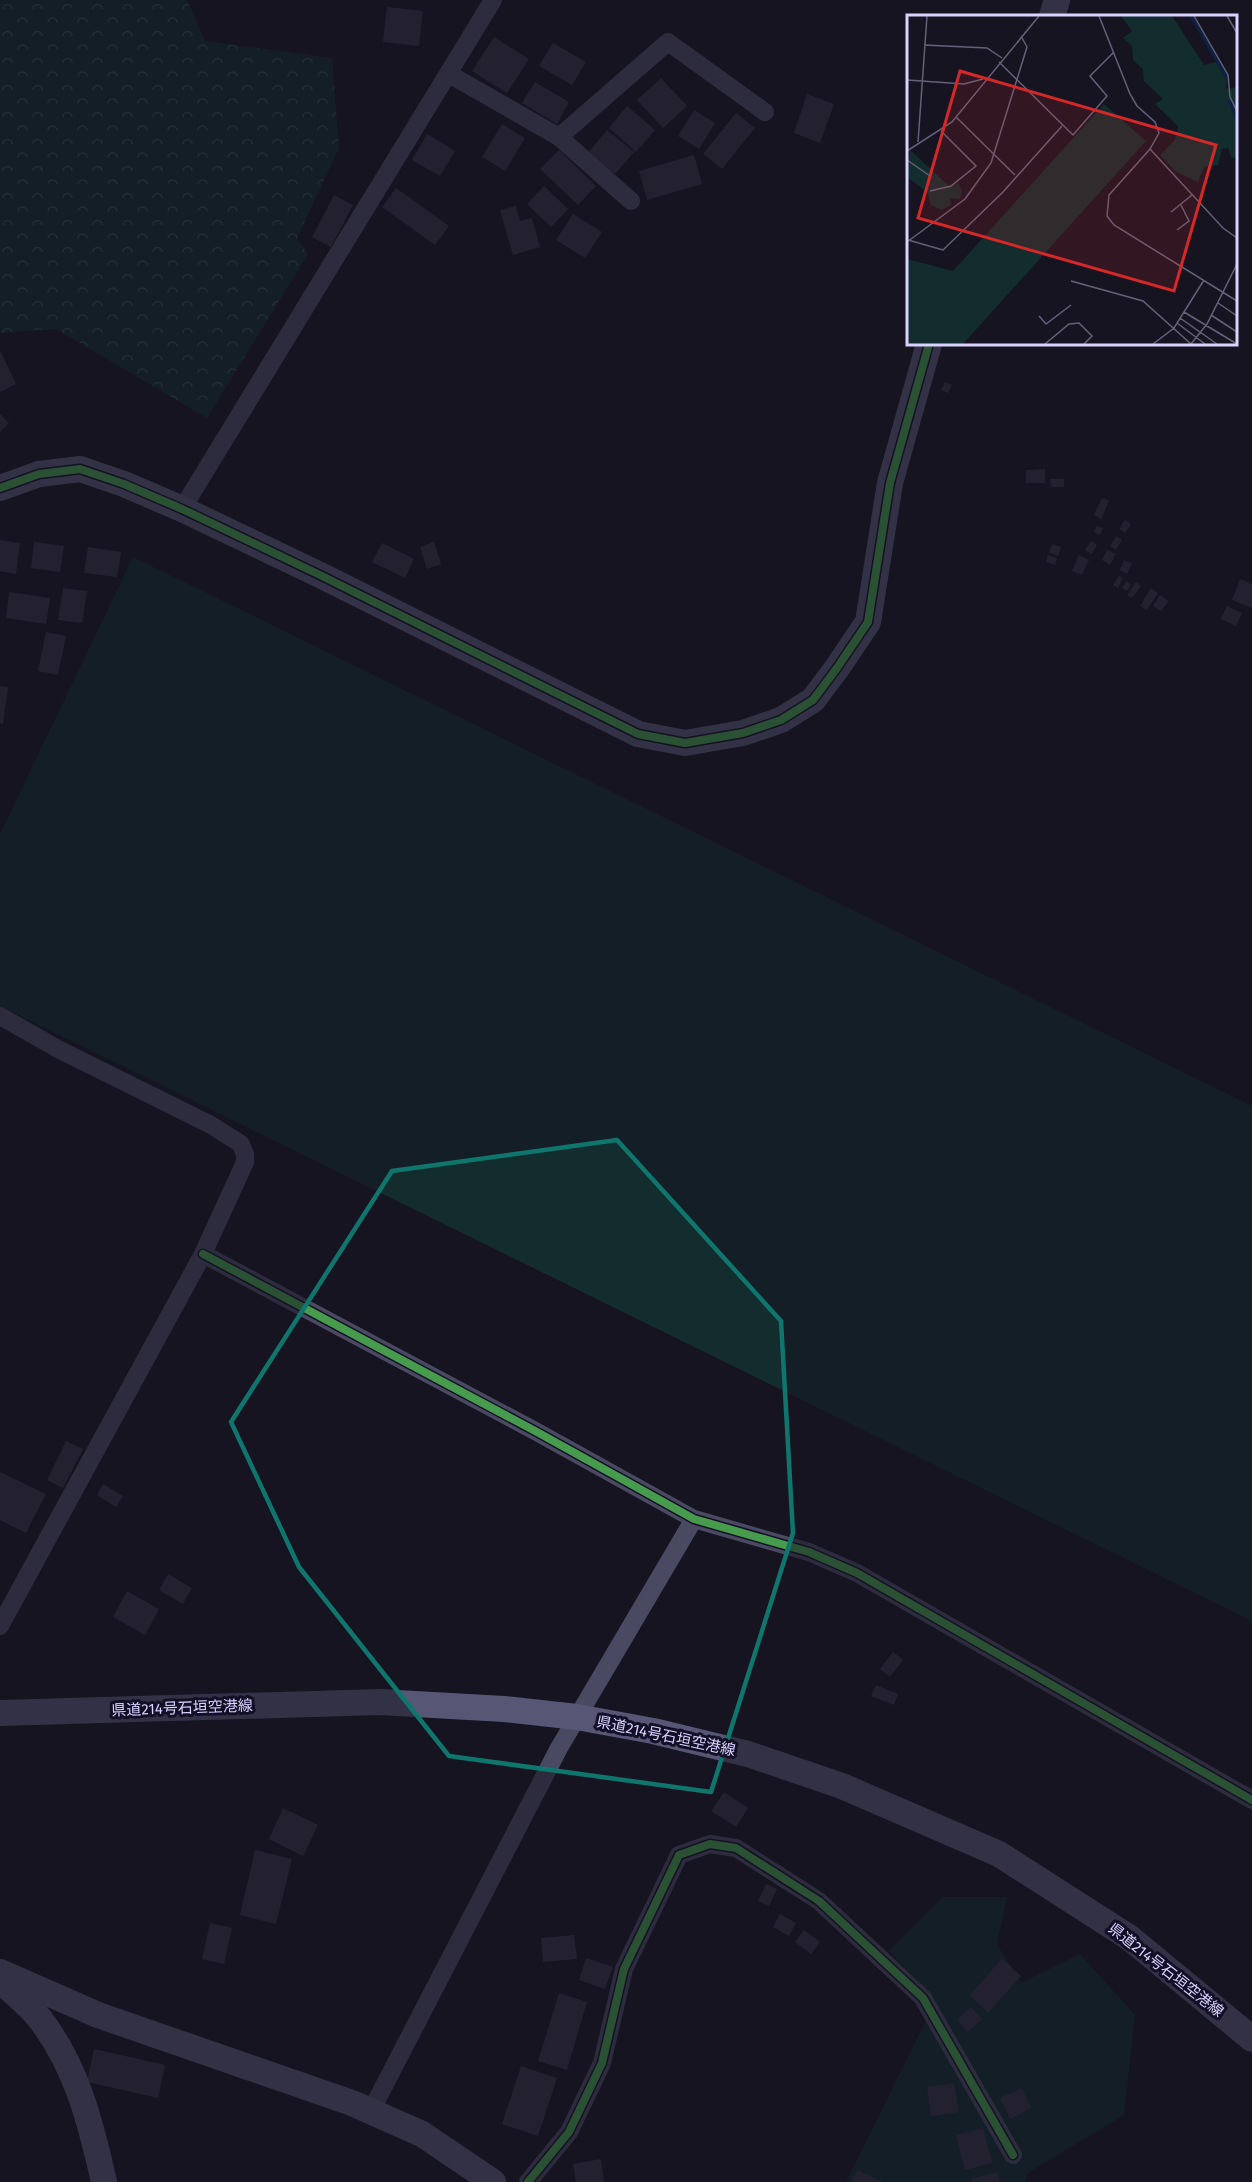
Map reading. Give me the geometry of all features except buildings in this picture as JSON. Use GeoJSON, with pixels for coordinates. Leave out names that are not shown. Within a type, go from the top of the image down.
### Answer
{"type":"FeatureCollection","features":[{"type":"Feature","properties":{"kind":"street"},"geometry":{"type":"LineString","coordinates":[[182,509],[493,0]]}},
{"type":"Feature","properties":{"kind":"street"},"geometry":{"type":"LineString","coordinates":[[1052,15],[1057,0]]}},
{"type":"Feature","properties":{"kind":"street"},"geometry":{"type":"LineString","coordinates":[[559,137],[668,42],[765,112]]}},
{"type":"Feature","properties":{"kind":"street"},"geometry":{"type":"LineString","coordinates":[[449,74],[559,137],[631,201]]}},
{"type":"Feature","properties":{"kind":"street"},"geometry":{"type":"LineString","coordinates":[[0,488],[39,474],[80,469],[124,484],[182,509],[638,734],[685,743],[743,733],[781,720],[813,700],[868,622],[890,483],[928,345]]}},
{"type":"Feature","properties":{"kind":"street"},"geometry":{"type":"LineString","coordinates":[[0,1016],[58,1049],[211,1125],[241,1144],[245,1154],[245,1162],[203,1254],[0,1626]]}},
{"type":"Feature","properties":{"kind":"street"},"geometry":{"type":"LineString","coordinates":[[203,1254],[537,1432],[694,1520],[809,1552],[857,1573],[1252,1800]]}},
{"type":"Feature","properties":{"kind":"street"},"geometry":{"type":"LineString","coordinates":[[371,2111],[559,1748],[694,1520]]}},
{"type":"Feature","properties":{"kind":"street","name":"県道214号石垣空港線"},"geometry":{"type":"LineString","coordinates":[[0,1713],[380,1702],[504,1709],[578,1717],[653,1731],[748,1754],[842,1786],[999,1854],[1130,1938],[1252,2038]]}},
{"type":"Feature","properties":{"kind":"street"},"geometry":{"type":"LineString","coordinates":[[528,2182],[569,2132],[602,2063],[624,1969],[679,1855],[710,1844],[736,1848],[819,1901],[923,1998],[1013,2155]]}},
{"type":"Feature","properties":{"kind":"street"},"geometry":{"type":"LineString","coordinates":[[0,1972],[98,2015],[371,2111],[422,2134],[493,2182]]}},
{"type":"Feature","properties":{"kind":"street"},"geometry":{"type":"LineString","coordinates":[[0,1980],[39,2017],[77,2083],[92,2128],[104,2182]]}},
{"type":"Feature","properties":{"kind":"highlighted area"},"geometry":{"type":"Polygon","coordinates":[[[617,1140],[781,1321],[793,1533],[711,1792],[449,1756],[299,1567],[231,1422],[392,1171],[617,1140]]]}},
{"type":"Feature","properties":{"kind":"green space"},"geometry":{"type":"Polygon","coordinates":[[[0,0],[187,0],[205,41],[332,58],[339,148],[297,238],[308,254],[207,418],[56,329],[0,333],[0,0]]]}},
{"type":"Feature","properties":{"kind":"green space"},"geometry":{"type":"Polygon","coordinates":[[[133,557],[1252,1106],[1252,1621],[0,1006],[0,834],[133,557]]]}},
{"type":"Feature","properties":{"kind":"green space"},"geometry":{"type":"Polygon","coordinates":[[[943,1897],[1007,1897],[997,1944],[1021,1983],[1080,1954],[1135,2015],[1124,2115],[1029,2172],[1025,2182],[846,2182],[936,2000],[889,1951],[943,1897]]]}},
{"type":"Feature","properties":{"kind":"cycle path"},"geometry":{"type":"LineString","coordinates":[[0,488],[39,474],[80,469],[124,484],[320,575],[638,734],[685,743],[743,733],[781,720],[813,700],[868,622],[890,483],[929,345]]}},
{"type":"Feature","properties":{"kind":"cycle path"},"geometry":{"type":"LineString","coordinates":[[203,1254],[537,1432],[694,1519],[809,1552],[857,1573],[1252,1800]]}},
{"type":"Feature","properties":{"kind":"cycle path"},"geometry":{"type":"LineString","coordinates":[[528,2182],[569,2132],[602,2063],[624,1969],[679,1855],[710,1844],[736,1848],[819,1901],[923,1998],[1013,2155]]}}]}
